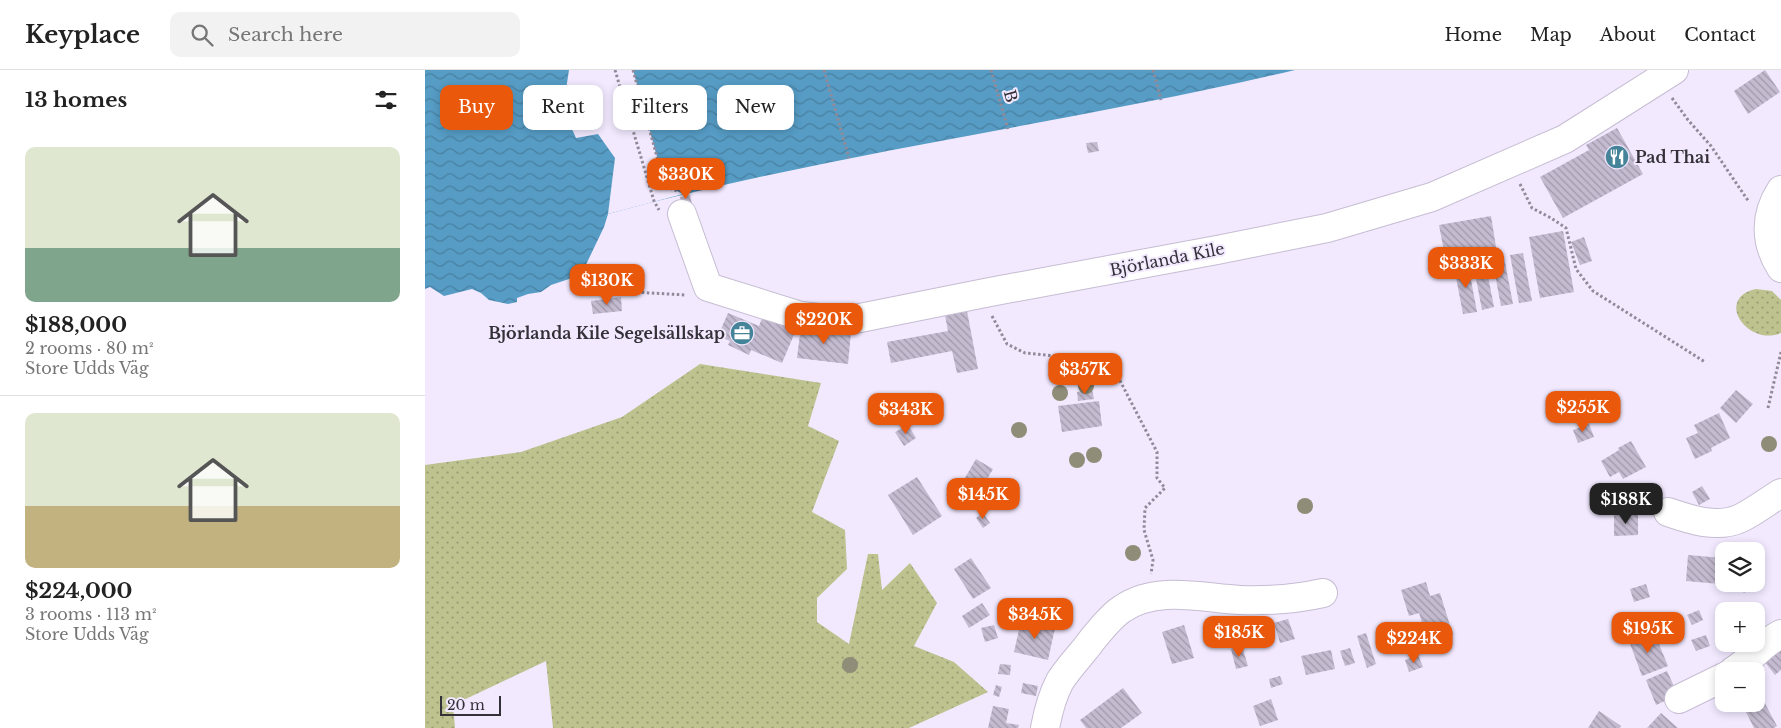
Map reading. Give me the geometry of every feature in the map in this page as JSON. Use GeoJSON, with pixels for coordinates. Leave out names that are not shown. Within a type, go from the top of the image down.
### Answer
{"type":"FeatureCollection","features":[{"type":"Feature","properties":{"kind":"street","name":"Björlanda Kile"},"geometry":{"type":"LineString","coordinates":[[682,204],[708,286],[801,316],[845,321],[1327,228],[1432,197],[1565,139],[1666,75]]}},
{"type":"Feature","properties":{"kind":"street"},"geometry":{"type":"LineString","coordinates":[[1781,190],[1776,197],[1768,220],[1770,245],[1781,268]]}},
{"type":"Feature","properties":{"kind":"street"},"geometry":{"type":"LineString","coordinates":[[1668,512],[1693,521],[1717,524],[1740,519],[1781,492]]}},
{"type":"Feature","properties":{"kind":"street"},"geometry":{"type":"LineString","coordinates":[[1045,728],[1050,706],[1060,681],[1092,640],[1121,609],[1148,597],[1191,595],[1238,600],[1271,600],[1323,593]]}},
{"type":"Feature","properties":{"kind":"street"},"geometry":{"type":"LineString","coordinates":[[1745,662],[1759,648],[1781,634]]}},
{"type":"Feature","properties":{"kind":"street"},"geometry":{"type":"LineString","coordinates":[[1679,699],[1715,681]]}},
{"type":"Feature","properties":{"kind":"path"},"geometry":{"type":"LineString","coordinates":[[615,70],[654,201],[661,215],[682,204],[667,186],[633,70]]}},
{"type":"Feature","properties":{"kind":"path"},"geometry":{"type":"LineString","coordinates":[[825,70],[849,158]]}},
{"type":"Feature","properties":{"kind":"path","name":"B"},"geometry":{"type":"LineString","coordinates":[[991,70],[1007,129]]}},
{"type":"Feature","properties":{"kind":"path"},"geometry":{"type":"LineString","coordinates":[[1153,70],[1161,100]]}},
{"type":"Feature","properties":{"kind":"path"},"geometry":{"type":"LineString","coordinates":[[1666,75],[1688,120],[1711,146],[1748,201]]}},
{"type":"Feature","properties":{"kind":"path"},"geometry":{"type":"LineString","coordinates":[[1509,164],[1532,208],[1566,228],[1576,269],[1593,291],[1705,362]]}},
{"type":"Feature","properties":{"kind":"path"},"geometry":{"type":"LineString","coordinates":[[603,288],[617,286],[634,292],[691,296]]}},
{"type":"Feature","properties":{"kind":"path"},"geometry":{"type":"LineString","coordinates":[[990,292],[992,317],[1007,344],[1025,353],[1089,359],[1116,372],[1128,394],[1157,452],[1157,478],[1165,488],[1145,508],[1144,530],[1153,560],[1148,597]]}},
{"type":"Feature","properties":{"kind":"path"},"geometry":{"type":"LineString","coordinates":[[1768,408],[1781,352]]}},
{"type":"Feature","properties":{"kind":"green space"},"geometry":{"type":"Polygon","coordinates":[[[1756,289],[1772,291],[1781,300],[1781,333],[1768,335],[1757,333],[1747,328],[1740,320],[1736,311],[1737,302],[1744,294],[1756,289]]]}},
{"type":"Feature","properties":{"kind":"green space"},"geometry":{"type":"Polygon","coordinates":[[[700,364],[821,383],[808,426],[839,441],[812,512],[845,530],[847,569],[817,598],[817,622],[849,644],[868,554],[878,554],[882,590],[910,563],[937,603],[914,646],[954,662],[988,692],[909,728],[553,728],[546,661],[453,705],[455,728],[425,728],[425,465],[521,452],[622,417],[700,364]]]}},
{"type":"Feature","properties":{"kind":"water"},"geometry":{"type":"Polygon","coordinates":[[[425,70],[1295,70],[1123,107],[779,173],[693,192],[608,214],[604,227],[581,275],[551,285],[541,292],[517,298],[517,302],[508,304],[489,300],[481,293],[472,289],[444,296],[430,287],[425,289],[425,70]]]}},
{"type":"Feature","properties":{"kind":"pier"},"geometry":{"type":"Polygon","coordinates":[[[569,70],[633,70],[637,85],[613,85],[613,130],[650,130],[667,186],[683,194],[608,214],[615,158],[598,134],[576,138],[572,130],[603,130],[603,85],[567,85],[569,70]]]}},
{"type":"Feature","properties":{"kind":"building"},"geometry":{"type":"Polygon","coordinates":[[[1765,70],[1780,92],[1748,114],[1734,91],[1765,70]]]}},
{"type":"Feature","properties":{"kind":"building"},"geometry":{"type":"Polygon","coordinates":[[[1617,128],[1643,174],[1563,218],[1540,177],[1589,150],[1586,145],[1617,128]]]}},
{"type":"Feature","properties":{"kind":"building"},"geometry":{"type":"Polygon","coordinates":[[[1097,142],[1099,151],[1088,153],[1086,143],[1097,142]]]}},
{"type":"Feature","properties":{"kind":"building"},"geometry":{"type":"Polygon","coordinates":[[[690,195],[692,204],[682,206],[680,197],[690,195]]]}},
{"type":"Feature","properties":{"kind":"building"},"geometry":{"type":"Polygon","coordinates":[[[1491,216],[1497,253],[1446,262],[1439,225],[1491,216]]]}},
{"type":"Feature","properties":{"kind":"building"},"geometry":{"type":"Polygon","coordinates":[[[1563,231],[1574,292],[1540,298],[1529,237],[1563,231]]]}},
{"type":"Feature","properties":{"kind":"building"},"geometry":{"type":"Polygon","coordinates":[[[1584,237],[1592,261],[1580,265],[1571,242],[1584,237]]]}},
{"type":"Feature","properties":{"kind":"building"},"geometry":{"type":"Polygon","coordinates":[[[1523,253],[1532,301],[1519,303],[1510,255],[1523,253]]]}},
{"type":"Feature","properties":{"kind":"building"},"geometry":{"type":"Polygon","coordinates":[[[1504,257],[1513,304],[1501,306],[1492,259],[1504,257]]]}},
{"type":"Feature","properties":{"kind":"building"},"geometry":{"type":"Polygon","coordinates":[[[1485,261],[1494,307],[1482,310],[1473,263],[1485,261]]]}},
{"type":"Feature","properties":{"kind":"building"},"geometry":{"type":"Polygon","coordinates":[[[1468,264],[1477,312],[1463,314],[1454,267],[1468,264]]]}},
{"type":"Feature","properties":{"kind":"building"},"geometry":{"type":"Polygon","coordinates":[[[621,297],[622,311],[593,314],[591,301],[621,297]]]}},
{"type":"Feature","properties":{"kind":"building"},"geometry":{"type":"Polygon","coordinates":[[[967,311],[978,369],[957,373],[952,351],[891,363],[887,342],[948,331],[945,315],[967,311]]]}},
{"type":"Feature","properties":{"kind":"building"},"geometry":{"type":"Polygon","coordinates":[[[728,313],[759,326],[763,316],[796,330],[782,363],[751,350],[749,355],[728,345],[730,341],[718,336],[728,313]]]}},
{"type":"Feature","properties":{"kind":"building"},"geometry":{"type":"Polygon","coordinates":[[[801,326],[851,332],[848,364],[797,358],[801,326]]]}},
{"type":"Feature","properties":{"kind":"building"},"geometry":{"type":"Polygon","coordinates":[[[1092,389],[1094,399],[1078,401],[1077,392],[1092,389]]]}},
{"type":"Feature","properties":{"kind":"building"},"geometry":{"type":"Polygon","coordinates":[[[1736,390],[1753,404],[1736,423],[1720,408],[1736,390]]]}},
{"type":"Feature","properties":{"kind":"building"},"geometry":{"type":"Polygon","coordinates":[[[1099,401],[1102,426],[1062,432],[1058,406],[1099,401]]]}},
{"type":"Feature","properties":{"kind":"building"},"geometry":{"type":"Polygon","coordinates":[[[1719,413],[1730,438],[1711,448],[1712,451],[1695,459],[1686,438],[1698,433],[1694,425],[1719,413]]]}},
{"type":"Feature","properties":{"kind":"building"},"geometry":{"type":"Polygon","coordinates":[[[1589,424],[1594,437],[1578,443],[1573,430],[1589,424]]]}},
{"type":"Feature","properties":{"kind":"building"},"geometry":{"type":"Polygon","coordinates":[[[908,425],[916,438],[904,446],[895,432],[908,425]]]}},
{"type":"Feature","properties":{"kind":"building"},"geometry":{"type":"Polygon","coordinates":[[[1631,441],[1646,467],[1623,479],[1619,472],[1610,477],[1601,461],[1631,441]]]}},
{"type":"Feature","properties":{"kind":"building"},"geometry":{"type":"Polygon","coordinates":[[[976,459],[993,469],[976,498],[959,488],[976,459]]]}},
{"type":"Feature","properties":{"kind":"building"},"geometry":{"type":"Polygon","coordinates":[[[917,477],[942,516],[913,535],[888,495],[917,477]]]}},
{"type":"Feature","properties":{"kind":"building"},"geometry":{"type":"Polygon","coordinates":[[[1702,486],[1710,499],[1699,505],[1692,492],[1702,486]]]}},
{"type":"Feature","properties":{"kind":"building"},"geometry":{"type":"Polygon","coordinates":[[[954,490],[961,502],[953,507],[946,495],[954,490]]]}},
{"type":"Feature","properties":{"kind":"building"},"geometry":{"type":"Polygon","coordinates":[[[983,513],[990,523],[983,528],[976,518],[983,513]]]}},
{"type":"Feature","properties":{"kind":"building"},"geometry":{"type":"Polygon","coordinates":[[[1638,514],[1638,535],[1614,536],[1614,515],[1638,514]]]}},
{"type":"Feature","properties":{"kind":"building"},"geometry":{"type":"Polygon","coordinates":[[[1688,555],[1715,557],[1715,584],[1686,581],[1688,555]]]}},
{"type":"Feature","properties":{"kind":"building"},"geometry":{"type":"Polygon","coordinates":[[[971,558],[991,588],[973,599],[954,569],[971,558]]]}},
{"type":"Feature","properties":{"kind":"building"},"geometry":{"type":"Polygon","coordinates":[[[1426,582],[1430,596],[1440,593],[1453,635],[1428,642],[1419,613],[1409,616],[1401,590],[1426,582]]]}},
{"type":"Feature","properties":{"kind":"building"},"geometry":{"type":"Polygon","coordinates":[[[1646,584],[1650,597],[1634,602],[1630,589],[1646,584]]]}},
{"type":"Feature","properties":{"kind":"building"},"geometry":{"type":"Polygon","coordinates":[[[982,603],[990,615],[969,628],[962,616],[982,603]]]}},
{"type":"Feature","properties":{"kind":"building"},"geometry":{"type":"Polygon","coordinates":[[[1699,610],[1703,620],[1692,625],[1687,615],[1699,610]]]}},
{"type":"Feature","properties":{"kind":"building"},"geometry":{"type":"Polygon","coordinates":[[[1288,619],[1295,639],[1280,643],[1274,623],[1288,619]]]}},
{"type":"Feature","properties":{"kind":"building"},"geometry":{"type":"Polygon","coordinates":[[[1021,621],[1055,628],[1048,660],[1014,652],[1021,621]]]}},
{"type":"Feature","properties":{"kind":"building"},"geometry":{"type":"Polygon","coordinates":[[[994,625],[998,638],[985,642],[981,628],[994,625]]]}},
{"type":"Feature","properties":{"kind":"building"},"geometry":{"type":"Polygon","coordinates":[[[1184,625],[1194,658],[1172,664],[1162,632],[1184,625]]]}},
{"type":"Feature","properties":{"kind":"building"},"geometry":{"type":"Polygon","coordinates":[[[1654,632],[1668,666],[1642,676],[1629,641],[1654,632]]]}},
{"type":"Feature","properties":{"kind":"building"},"geometry":{"type":"Polygon","coordinates":[[[1366,633],[1376,664],[1367,668],[1357,636],[1366,633]]]}},
{"type":"Feature","properties":{"kind":"building"},"geometry":{"type":"Polygon","coordinates":[[[1706,635],[1710,646],[1696,651],[1691,640],[1706,635]]]}},
{"type":"Feature","properties":{"kind":"building"},"geometry":{"type":"Polygon","coordinates":[[[1242,646],[1248,666],[1236,669],[1231,649],[1242,646]]]}},
{"type":"Feature","properties":{"kind":"building"},"geometry":{"type":"Polygon","coordinates":[[[1781,647],[1781,670],[1775,675],[1764,661],[1781,647]]]}},
{"type":"Feature","properties":{"kind":"building"},"geometry":{"type":"Polygon","coordinates":[[[1350,648],[1355,663],[1345,666],[1340,651],[1350,648]]]}},
{"type":"Feature","properties":{"kind":"building"},"geometry":{"type":"Polygon","coordinates":[[[1331,650],[1335,669],[1306,675],[1301,656],[1331,650]]]}},
{"type":"Feature","properties":{"kind":"building"},"geometry":{"type":"Polygon","coordinates":[[[1418,655],[1423,667],[1409,672],[1405,660],[1418,655]]]}},
{"type":"Feature","properties":{"kind":"building"},"geometry":{"type":"Polygon","coordinates":[[[1000,664],[1011,665],[1010,675],[998,674],[1000,664]]]}},
{"type":"Feature","properties":{"kind":"building"},"geometry":{"type":"Polygon","coordinates":[[[1667,671],[1678,695],[1656,705],[1646,680],[1667,671]]]}},
{"type":"Feature","properties":{"kind":"building"},"geometry":{"type":"Polygon","coordinates":[[[1280,676],[1283,684],[1271,688],[1269,679],[1280,676]]]}},
{"type":"Feature","properties":{"kind":"building"},"geometry":{"type":"Polygon","coordinates":[[[1023,683],[1038,686],[1036,696],[1021,693],[1023,683]]]}},
{"type":"Feature","properties":{"kind":"building"},"geometry":{"type":"Polygon","coordinates":[[[996,685],[1002,687],[999,697],[993,695],[996,685]]]}},
{"type":"Feature","properties":{"kind":"building"},"geometry":{"type":"Polygon","coordinates":[[[1123,688],[1142,713],[1121,728],[1086,728],[1080,720],[1123,688]]]}},
{"type":"Feature","properties":{"kind":"building"},"geometry":{"type":"Polygon","coordinates":[[[1271,699],[1278,720],[1260,726],[1253,706],[1271,699]]]}},
{"type":"Feature","properties":{"kind":"building"},"geometry":{"type":"Polygon","coordinates":[[[1765,704],[1777,726],[1774,728],[1754,728],[1746,712],[1765,712],[1765,704]]]}},
{"type":"Feature","properties":{"kind":"building"},"geometry":{"type":"Polygon","coordinates":[[[993,706],[1009,709],[1006,723],[1019,725],[1018,728],[988,728],[993,706]]]}},
{"type":"Feature","properties":{"kind":"building"},"geometry":{"type":"Polygon","coordinates":[[[1599,711],[1621,726],[1620,728],[1588,728],[1599,711]]]}},
{"type":"Feature","properties":{"kind":"building"},"geometry":{"type":"Polygon","coordinates":[[[1661,713],[1678,728],[1647,728],[1661,713]]]}},
{"type":"Feature","properties":{"kind":"place","name":"Pad Thai"},"geometry":{"type":"Point","coordinates":[1617,157]}},
{"type":"Feature","properties":{"kind":"place","name":"Björlanda Kile Segelsällskap"},"geometry":{"type":"Point","coordinates":[742,333]}}]}
